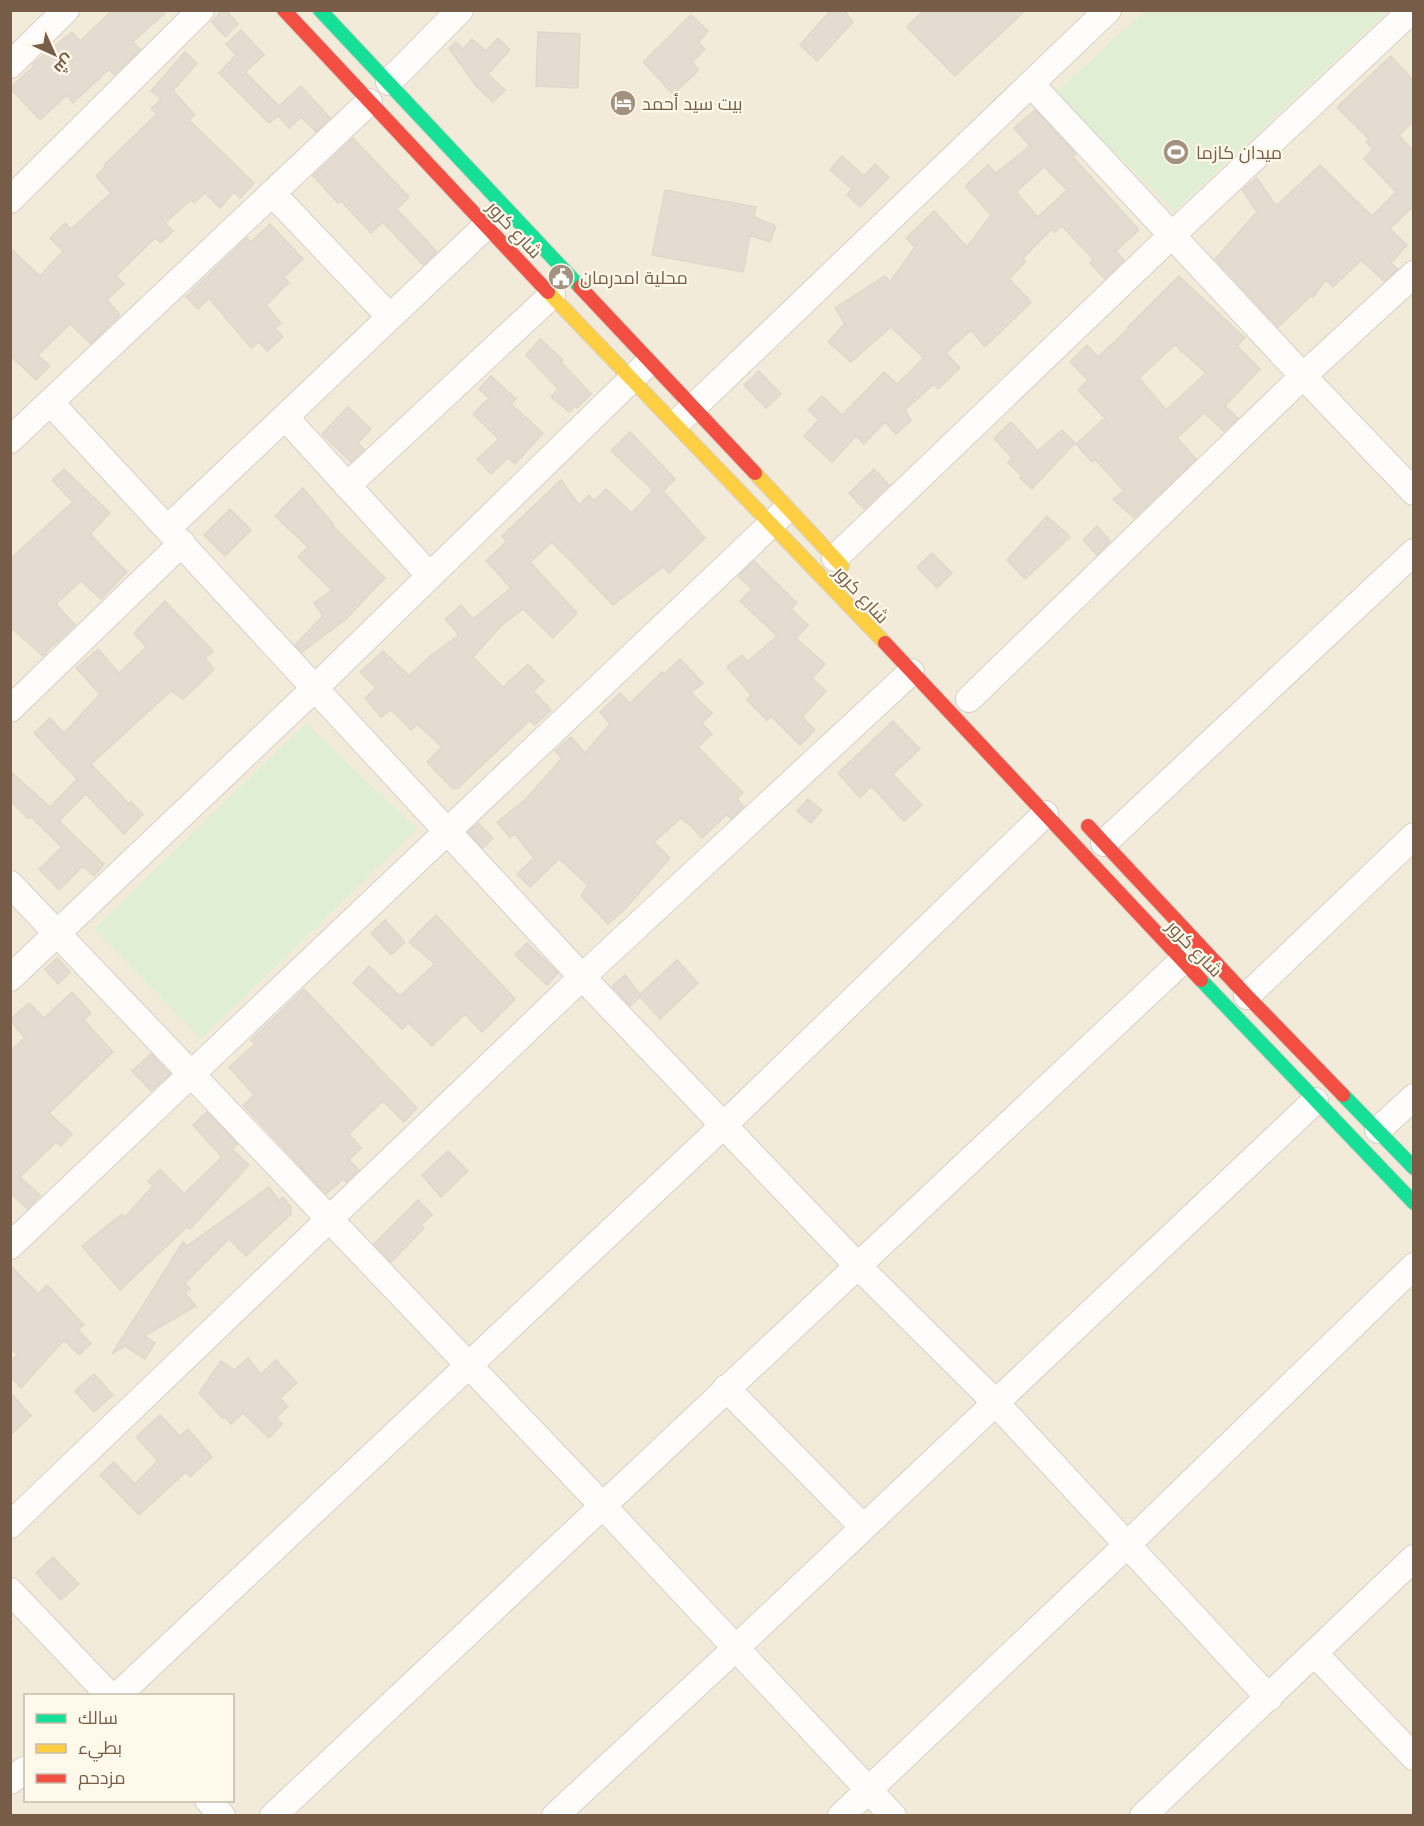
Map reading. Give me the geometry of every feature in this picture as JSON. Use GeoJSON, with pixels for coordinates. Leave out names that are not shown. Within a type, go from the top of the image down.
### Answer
{"type":"FeatureCollection","features":[{"type":"Feature","properties":{"kind":"main road","name":"شارع كرور"},"geometry":{"type":"LineString","coordinates":[[284,10],[631,380],[683,416],[779,516],[911,672],[1413,1203]]}},
{"type":"Feature","properties":{"kind":"main road","name":"شارع كرور"},"geometry":{"type":"LineString","coordinates":[[320,10],[650,362],[683,416],[779,516],[842,566]]}},
{"type":"Feature","properties":{"kind":"main road"},"geometry":{"type":"LineString","coordinates":[[512,251],[530,232]]}},
{"type":"Feature","properties":{"kind":"main road","name":"شارع كرور"},"geometry":{"type":"LineString","coordinates":[[1080,818],[1413,1168]]}},
{"type":"Feature","properties":{"kind":"street"},"geometry":{"type":"LineString","coordinates":[[10,65],[66,10]]}},
{"type":"Feature","properties":{"kind":"street"},"geometry":{"type":"LineString","coordinates":[[10,200],[201,10]]}},
{"type":"Feature","properties":{"kind":"street"},"geometry":{"type":"LineString","coordinates":[[389,82],[460,10]]}},
{"type":"Feature","properties":{"kind":"street"},"geometry":{"type":"LineString","coordinates":[[683,416],[1108,10]]}},
{"type":"Feature","properties":{"kind":"street"},"geometry":{"type":"LineString","coordinates":[[842,566],[1172,236],[1412,10]]}},
{"type":"Feature","properties":{"kind":"street"},"geometry":{"type":"LineString","coordinates":[[1031,84],[1413,492]]}},
{"type":"Feature","properties":{"kind":"street"},"geometry":{"type":"LineString","coordinates":[[10,440],[369,102]]}},
{"type":"Feature","properties":{"kind":"street"},"geometry":{"type":"LineString","coordinates":[[272,194],[390,317]]}},
{"type":"Feature","properties":{"kind":"street"},"geometry":{"type":"LineString","coordinates":[[10,709],[285,417],[487,225]]}},
{"type":"Feature","properties":{"kind":"street"},"geometry":{"type":"LineString","coordinates":[[969,699],[1303,376],[1413,274]]}},
{"type":"Feature","properties":{"kind":"street"},"geometry":{"type":"LineString","coordinates":[[347,486],[552,295]]}},
{"type":"Feature","properties":{"kind":"street"},"geometry":{"type":"LineString","coordinates":[[10,978],[315,688],[650,362]]}},
{"type":"Feature","properties":{"kind":"street"},"geometry":{"type":"LineString","coordinates":[[50,402],[582,977],[857,1265],[995,1402],[1269,1698]]}},
{"type":"Feature","properties":{"kind":"street"},"geometry":{"type":"LineString","coordinates":[[285,417],[430,576]]}},
{"type":"Feature","properties":{"kind":"street"},"geometry":{"type":"LineString","coordinates":[[10,1246],[779,516]]}},
{"type":"Feature","properties":{"kind":"street"},"geometry":{"type":"LineString","coordinates":[[1104,843],[1413,552]]}},
{"type":"Feature","properties":{"kind":"street"},"geometry":{"type":"LineString","coordinates":[[10,1525],[582,977],[911,672]]}},
{"type":"Feature","properties":{"kind":"street"},"geometry":{"type":"LineString","coordinates":[[118,1694],[723,1125],[1045,814]]}},
{"type":"Feature","properties":{"kind":"street"},"geometry":{"type":"LineString","coordinates":[[1247,996],[1413,836]]}},
{"type":"Feature","properties":{"kind":"street"},"geometry":{"type":"LineString","coordinates":[[10,884],[737,1647],[893,1815]]}},
{"type":"Feature","properties":{"kind":"street"},"geometry":{"type":"LineString","coordinates":[[273,1815],[1182,961]]}},
{"type":"Feature","properties":{"kind":"street"},"geometry":{"type":"LineString","coordinates":[[1378,1130],[1413,1097]]}},
{"type":"Feature","properties":{"kind":"street"},"geometry":{"type":"LineString","coordinates":[[555,1815],[737,1647],[1315,1101]]}},
{"type":"Feature","properties":{"kind":"street"},"geometry":{"type":"LineString","coordinates":[[841,1815],[1128,1544],[1413,1266]]}},
{"type":"Feature","properties":{"kind":"street"},"geometry":{"type":"LineString","coordinates":[[726,1388],[863,1527]]}},
{"type":"Feature","properties":{"kind":"street"},"geometry":{"type":"LineString","coordinates":[[1143,1815],[1269,1698],[1413,1558]]}},
{"type":"Feature","properties":{"kind":"street"},"geometry":{"type":"LineString","coordinates":[[10,1591],[109,1694]]}},
{"type":"Feature","properties":{"kind":"street"},"geometry":{"type":"LineString","coordinates":[[1314,1653],[1413,1757]]}},
{"type":"Feature","properties":{"kind":"street"},"geometry":{"type":"LineString","coordinates":[[10,1781],[24,1770]]}},
{"type":"Feature","properties":{"kind":"shaded area"},"geometry":{"type":"Polygon","coordinates":[[[11,11],[1413,11],[1413,1815],[11,1816],[11,11]]]}},
{"type":"Feature","properties":{"kind":"green space","name":"ميدان كازما"},"geometry":{"type":"Polygon","coordinates":[[[1145,11],[1388,11],[1174,211],[1055,93],[1145,11]]]}},
{"type":"Feature","properties":{"kind":"green space"},"geometry":{"type":"Polygon","coordinates":[[[306,723],[417,829],[201,1039],[94,929],[306,723]]]}},
{"type":"Feature","properties":{"kind":"building"},"geometry":{"type":"Polygon","coordinates":[[[113,10],[168,10],[133,42],[140,50],[114,75],[109,69],[73,103],[67,95],[40,120],[10,88],[34,66],[33,64],[72,32],[80,41],[113,10]]]}},
{"type":"Feature","properties":{"kind":"building"},"geometry":{"type":"Polygon","coordinates":[[[222,10],[226,10],[238,24],[225,37],[212,22],[222,10]]]}},
{"type":"Feature","properties":{"kind":"building"},"geometry":{"type":"Polygon","coordinates":[[[831,10],[844,10],[853,22],[817,61],[800,45],[831,10]]]}},
{"type":"Feature","properties":{"kind":"building"},"geometry":{"type":"Polygon","coordinates":[[[924,10],[1026,10],[955,76],[907,27],[924,10]]]}},
{"type":"Feature","properties":{"kind":"building"},"geometry":{"type":"Polygon","coordinates":[[[691,15],[708,31],[698,42],[705,49],[692,62],[699,70],[673,94],[643,62],[691,15]]]}},
{"type":"Feature","properties":{"kind":"building"},"geometry":{"type":"Polygon","coordinates":[[[241,30],[264,55],[245,72],[279,106],[301,86],[330,118],[316,132],[301,117],[289,128],[278,116],[269,123],[219,73],[236,55],[226,44],[241,30]]]}},
{"type":"Feature","properties":{"kind":"building"},"geometry":{"type":"Polygon","coordinates":[[[538,32],[580,34],[578,88],[536,86],[538,32]]]}},
{"type":"Feature","properties":{"kind":"building"},"geometry":{"type":"Polygon","coordinates":[[[498,38],[510,50],[488,74],[505,90],[493,102],[476,86],[449,48],[456,42],[463,49],[472,39],[486,51],[498,38]]]}},
{"type":"Feature","properties":{"kind":"building"},"geometry":{"type":"Polygon","coordinates":[[[185,52],[197,63],[173,91],[195,115],[189,120],[254,183],[240,198],[234,192],[220,208],[205,193],[194,203],[191,200],[165,223],[173,231],[161,243],[155,238],[116,276],[124,284],[107,300],[120,315],[91,344],[70,324],[38,355],[50,366],[36,380],[10,355],[10,248],[40,276],[63,251],[50,238],[65,223],[71,229],[111,193],[96,176],[105,167],[104,165],[157,114],[151,109],[161,99],[151,91],[185,52]]]}},
{"type":"Feature","properties":{"kind":"building"},"geometry":{"type":"Polygon","coordinates":[[[1391,56],[1413,80],[1413,122],[1399,135],[1413,151],[1413,210],[1411,208],[1390,229],[1407,245],[1391,263],[1398,269],[1384,281],[1361,260],[1333,287],[1326,280],[1313,297],[1311,296],[1278,327],[1215,259],[1257,212],[1242,190],[1257,178],[1276,206],[1320,165],[1372,216],[1396,192],[1364,159],[1373,149],[1366,142],[1369,139],[1337,107],[1391,56]]]}},
{"type":"Feature","properties":{"kind":"building"},"geometry":{"type":"Polygon","coordinates":[[[1035,110],[1076,154],[1073,157],[1139,230],[1116,251],[1124,260],[1105,279],[1090,263],[1093,259],[1062,226],[1055,232],[1052,229],[1023,258],[1026,261],[1009,279],[1031,302],[985,347],[971,330],[946,353],[960,368],[938,389],[934,384],[905,410],[911,420],[896,434],[885,422],[864,444],[856,436],[832,462],[804,436],[819,420],[808,410],[822,396],[842,415],[884,372],[897,384],[924,358],[891,327],[851,362],[828,342],[845,323],[835,308],[885,276],[890,282],[915,247],[906,238],[934,211],[967,247],[991,215],[965,186],[988,165],[996,173],[1030,146],[1014,128],[1035,110]],[[1044,167],[1016,192],[1038,217],[1067,190],[1044,167]]]}},
{"type":"Feature","properties":{"kind":"building"},"geometry":{"type":"Polygon","coordinates":[[[353,138],[409,197],[397,209],[437,252],[423,265],[383,222],[371,233],[313,176],[353,138]]]}},
{"type":"Feature","properties":{"kind":"building"},"geometry":{"type":"Polygon","coordinates":[[[842,156],[864,176],[875,164],[889,177],[860,207],[847,195],[852,189],[830,170],[842,156]]]}},
{"type":"Feature","properties":{"kind":"building"},"geometry":{"type":"Polygon","coordinates":[[[665,190],[756,207],[754,217],[776,226],[770,242],[750,235],[743,272],[652,255],[665,190]]]}},
{"type":"Feature","properties":{"kind":"building"},"geometry":{"type":"Polygon","coordinates":[[[270,224],[303,259],[284,277],[289,283],[266,305],[281,323],[275,328],[283,337],[267,351],[259,342],[251,348],[209,298],[198,309],[186,297],[247,238],[251,242],[270,224]]]}},
{"type":"Feature","properties":{"kind":"building"},"geometry":{"type":"Polygon","coordinates":[[[1179,276],[1245,338],[1237,346],[1260,369],[1225,406],[1238,418],[1224,431],[1204,413],[1177,438],[1196,459],[1134,518],[1113,499],[1124,491],[1095,459],[1092,462],[1076,444],[1105,418],[1078,390],[1088,380],[1070,362],[1087,345],[1098,357],[1179,276]],[[1175,345],[1139,378],[1166,410],[1206,373],[1175,345]]]}},
{"type":"Feature","properties":{"kind":"building"},"geometry":{"type":"Polygon","coordinates":[[[540,339],[563,360],[561,362],[591,394],[577,408],[575,406],[569,412],[551,397],[558,389],[526,355],[540,339]]]}},
{"type":"Feature","properties":{"kind":"building"},"geometry":{"type":"Polygon","coordinates":[[[759,371],[781,394],[766,408],[744,385],[759,371]]]}},
{"type":"Feature","properties":{"kind":"building"},"geometry":{"type":"Polygon","coordinates":[[[491,376],[516,399],[511,404],[543,433],[515,464],[508,458],[491,474],[477,459],[499,439],[473,414],[489,398],[479,389],[491,376]]]}},
{"type":"Feature","properties":{"kind":"building"},"geometry":{"type":"Polygon","coordinates":[[[348,407],[371,429],[358,443],[364,449],[351,462],[322,434],[348,407]]]}},
{"type":"Feature","properties":{"kind":"building"},"geometry":{"type":"Polygon","coordinates":[[[1011,422],[1038,451],[1062,430],[1075,443],[1032,489],[1008,463],[1012,458],[994,438],[1011,422]]]}},
{"type":"Feature","properties":{"kind":"building"},"geometry":{"type":"Polygon","coordinates":[[[630,432],[675,479],[663,491],[705,538],[669,573],[663,567],[613,605],[552,542],[530,562],[577,613],[553,638],[523,609],[502,625],[473,657],[503,687],[528,664],[544,681],[533,691],[551,710],[535,725],[530,720],[458,788],[452,788],[427,762],[442,747],[417,724],[411,730],[391,710],[381,717],[365,698],[376,688],[360,672],[383,651],[409,676],[430,656],[459,635],[445,619],[461,605],[473,619],[511,588],[486,561],[507,541],[502,536],[561,480],[579,505],[589,495],[594,501],[606,489],[632,513],[653,490],[611,451],[630,432]]]}},
{"type":"Feature","properties":{"kind":"building"},"geometry":{"type":"Polygon","coordinates":[[[64,469],[110,513],[90,534],[127,572],[101,599],[81,581],[56,604],[75,625],[43,656],[10,627],[10,559],[73,502],[52,480],[64,469]]]}},
{"type":"Feature","properties":{"kind":"building"},"geometry":{"type":"Polygon","coordinates":[[[874,469],[889,485],[864,509],[849,493],[874,469]]]}},
{"type":"Feature","properties":{"kind":"building"},"geometry":{"type":"Polygon","coordinates":[[[303,488],[332,525],[385,578],[346,619],[302,652],[295,645],[323,616],[314,603],[332,590],[298,557],[308,547],[275,516],[303,488]]]}},
{"type":"Feature","properties":{"kind":"building"},"geometry":{"type":"Polygon","coordinates":[[[230,509],[251,530],[225,556],[204,535],[230,509]]]}},
{"type":"Feature","properties":{"kind":"building"},"geometry":{"type":"Polygon","coordinates":[[[1047,516],[1070,537],[1025,579],[1007,560],[1047,516]]]}},
{"type":"Feature","properties":{"kind":"building"},"geometry":{"type":"Polygon","coordinates":[[[1097,526],[1110,541],[1097,555],[1083,540],[1097,526]]]}},
{"type":"Feature","properties":{"kind":"building"},"geometry":{"type":"Polygon","coordinates":[[[932,553],[952,573],[937,588],[917,567],[932,553]]]}},
{"type":"Feature","properties":{"kind":"building"},"geometry":{"type":"Polygon","coordinates":[[[754,561],[797,603],[791,609],[808,625],[796,638],[825,664],[812,678],[826,691],[802,717],[815,730],[800,745],[771,716],[767,720],[747,700],[751,695],[727,667],[742,655],[747,662],[777,636],[740,601],[752,589],[738,576],[754,561]]]}},
{"type":"Feature","properties":{"kind":"building"},"geometry":{"type":"Polygon","coordinates":[[[165,601],[213,651],[205,658],[214,670],[183,699],[171,691],[91,764],[129,804],[131,802],[143,814],[124,834],[86,794],[59,821],[104,864],[94,876],[83,866],[59,890],[39,869],[62,847],[31,817],[28,819],[10,800],[10,771],[50,807],[77,779],[34,733],[50,718],[64,733],[100,694],[76,668],[98,649],[119,673],[146,647],[134,633],[165,601]]]}},
{"type":"Feature","properties":{"kind":"building"},"geometry":{"type":"Polygon","coordinates":[[[680,659],[703,683],[691,693],[712,713],[702,723],[712,734],[698,747],[743,793],[737,799],[744,806],[731,819],[727,814],[702,838],[681,818],[654,842],[670,858],[626,908],[608,924],[581,896],[588,885],[559,859],[530,887],[517,874],[534,858],[515,834],[510,838],[497,822],[526,799],[562,758],[555,751],[571,737],[585,753],[610,724],[600,712],[620,693],[630,703],[662,672],[664,674],[680,659]]]}},
{"type":"Feature","properties":{"kind":"building"},"geometry":{"type":"Polygon","coordinates":[[[893,721],[920,749],[893,774],[922,805],[904,821],[871,786],[860,798],[838,773],[893,721]]]}},
{"type":"Feature","properties":{"kind":"building"},"geometry":{"type":"Polygon","coordinates":[[[808,799],[822,810],[811,823],[797,811],[808,799]]]}},
{"type":"Feature","properties":{"kind":"building"},"geometry":{"type":"Polygon","coordinates":[[[478,823],[493,838],[483,848],[468,832],[478,823]]]}},
{"type":"Feature","properties":{"kind":"building"},"geometry":{"type":"Polygon","coordinates":[[[436,915],[515,999],[482,1032],[465,1014],[432,1046],[409,1023],[402,1029],[353,983],[369,966],[400,996],[435,964],[409,942],[436,915]]]}},
{"type":"Feature","properties":{"kind":"building"},"geometry":{"type":"Polygon","coordinates":[[[385,920],[405,942],[391,955],[371,933],[385,920]]]}},
{"type":"Feature","properties":{"kind":"building"},"geometry":{"type":"Polygon","coordinates":[[[527,943],[558,973],[547,985],[515,955],[527,943]]]}},
{"type":"Feature","properties":{"kind":"building"},"geometry":{"type":"Polygon","coordinates":[[[57,958],[70,972],[58,984],[45,969],[57,958]]]}},
{"type":"Feature","properties":{"kind":"building"},"geometry":{"type":"Polygon","coordinates":[[[677,960],[698,983],[660,1019],[640,997],[630,1006],[612,986],[625,975],[640,994],[677,960]]]}},
{"type":"Feature","properties":{"kind":"building"},"geometry":{"type":"Polygon","coordinates":[[[304,989],[417,1108],[404,1122],[383,1101],[349,1134],[361,1148],[349,1160],[359,1170],[346,1182],[343,1179],[326,1194],[243,1105],[254,1095],[229,1067],[255,1044],[251,1040],[304,989]]]}},
{"type":"Feature","properties":{"kind":"building"},"geometry":{"type":"Polygon","coordinates":[[[72,992],[91,1013],[84,1020],[113,1052],[49,1113],[72,1134],[61,1146],[56,1142],[20,1177],[40,1195],[28,1209],[10,1193],[10,1051],[25,1038],[10,1020],[29,1003],[44,1018],[72,992]]]}},
{"type":"Feature","properties":{"kind":"building"},"geometry":{"type":"Polygon","coordinates":[[[151,1054],[170,1074],[151,1091],[132,1071],[151,1054]]]}},
{"type":"Feature","properties":{"kind":"building"},"geometry":{"type":"Polygon","coordinates":[[[207,1112],[238,1144],[232,1149],[249,1165],[190,1229],[187,1227],[120,1290],[82,1246],[122,1214],[125,1217],[153,1186],[148,1181],[160,1169],[184,1194],[222,1157],[193,1125],[207,1112]]]}},
{"type":"Feature","properties":{"kind":"building"},"geometry":{"type":"Polygon","coordinates":[[[448,1151],[468,1171],[441,1197],[422,1175],[448,1151]]]}},
{"type":"Feature","properties":{"kind":"building"},"geometry":{"type":"Polygon","coordinates":[[[269,1187],[279,1201],[283,1197],[291,1207],[291,1214],[246,1256],[229,1239],[185,1283],[190,1289],[185,1293],[196,1306],[144,1336],[155,1343],[145,1359],[125,1346],[112,1354],[183,1242],[187,1246],[269,1187]]]}},
{"type":"Feature","properties":{"kind":"building"},"geometry":{"type":"Polygon","coordinates":[[[418,1200],[432,1215],[421,1225],[424,1228],[391,1262],[374,1244],[418,1200]]]}},
{"type":"Feature","properties":{"kind":"building"},"geometry":{"type":"Polygon","coordinates":[[[10,1265],[38,1294],[47,1285],[84,1325],[78,1330],[91,1343],[79,1355],[64,1340],[21,1388],[10,1376],[10,1361],[18,1355],[10,1347],[10,1265]]]}},
{"type":"Feature","properties":{"kind":"building"},"geometry":{"type":"Polygon","coordinates":[[[248,1358],[261,1374],[276,1360],[297,1383],[280,1398],[288,1406],[276,1418],[282,1424],[269,1438],[243,1413],[231,1424],[225,1417],[223,1419],[199,1393],[221,1361],[234,1370],[248,1358]]]}},
{"type":"Feature","properties":{"kind":"building"},"geometry":{"type":"Polygon","coordinates":[[[94,1374],[113,1395],[94,1412],[75,1391],[94,1374]]]}},
{"type":"Feature","properties":{"kind":"building"},"geometry":{"type":"Polygon","coordinates":[[[10,1392],[31,1416],[10,1435],[10,1392]]]}},
{"type":"Feature","properties":{"kind":"building"},"geometry":{"type":"Polygon","coordinates":[[[160,1415],[180,1436],[188,1429],[212,1457],[190,1477],[186,1472],[139,1515],[100,1475],[114,1462],[135,1484],[158,1461],[136,1437],[160,1415]]]}},
{"type":"Feature","properties":{"kind":"building"},"geometry":{"type":"Polygon","coordinates":[[[53,1557],[79,1584],[61,1600],[36,1573],[53,1557]]]}},
{"type":"Feature","properties":{"kind":"traffic: fast"},"geometry":{"type":"LineString","coordinates":[[320,10],[580,287]]}},
{"type":"Feature","properties":{"kind":"traffic: fast"},"geometry":{"type":"LineString","coordinates":[[1201,980],[1414,1203]]}},
{"type":"Feature","properties":{"kind":"traffic: fast"},"geometry":{"type":"LineString","coordinates":[[1343,1095],[1414,1168]]}},
{"type":"Feature","properties":{"kind":"traffic: slow"},"geometry":{"type":"LineString","coordinates":[[548,292],[885,643]]}},
{"type":"Feature","properties":{"kind":"traffic: slow"},"geometry":{"type":"LineString","coordinates":[[755,473],[842,566]]}},
{"type":"Feature","properties":{"kind":"traffic: jam"},"geometry":{"type":"LineString","coordinates":[[284,10],[548,292]]}},
{"type":"Feature","properties":{"kind":"traffic: jam"},"geometry":{"type":"LineString","coordinates":[[580,287],[755,473]]}},
{"type":"Feature","properties":{"kind":"traffic: jam"},"geometry":{"type":"LineString","coordinates":[[885,643],[1201,980]]}},
{"type":"Feature","properties":{"kind":"traffic: jam"},"geometry":{"type":"LineString","coordinates":[[1088,826],[1343,1095]]}},
{"type":"Feature","properties":{"kind":"place","name":"بيت سيد أحمد"},"geometry":{"type":"Point","coordinates":[623,103]}},
{"type":"Feature","properties":{"kind":"place","name":"ميدان كازما"},"geometry":{"type":"Point","coordinates":[1176,152]}},
{"type":"Feature","properties":{"kind":"place","name":"محلية امدرمان"},"geometry":{"type":"Point","coordinates":[561,277]}}]}
